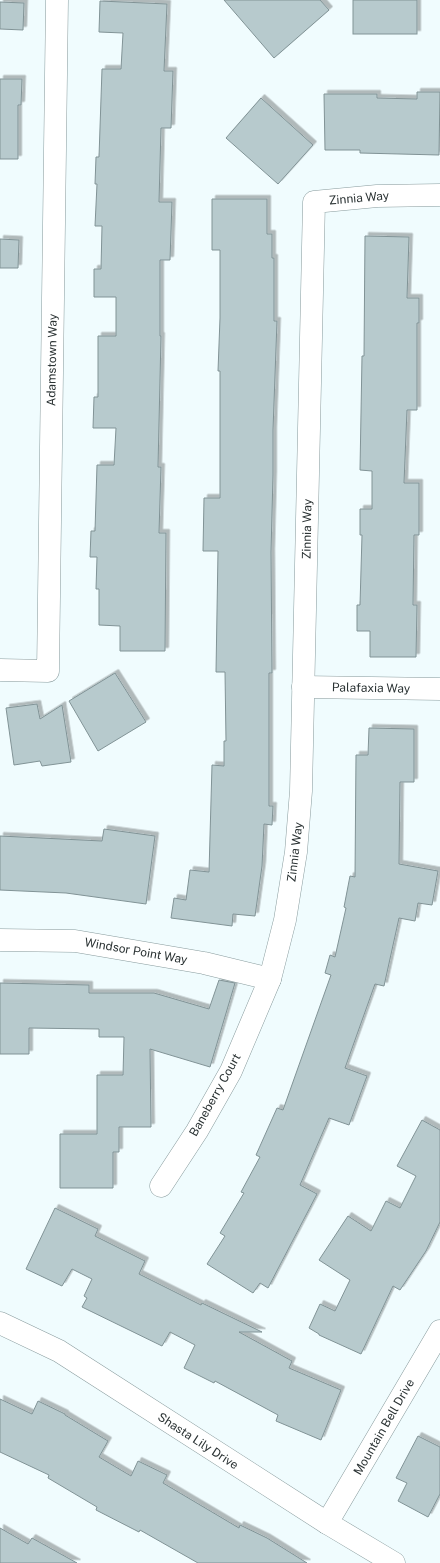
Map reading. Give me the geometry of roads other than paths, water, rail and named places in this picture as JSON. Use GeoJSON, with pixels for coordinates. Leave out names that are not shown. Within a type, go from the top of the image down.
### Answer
{"type":"FeatureCollection","features":[{"type":"Feature","properties":{"kind":"street","name":"Adamstown Way"},"geometry":{"type":"LineString","coordinates":[[0,670],[48,671],[57,0]]}},
{"type":"Feature","properties":{"kind":"street","name":"Zinnia Way"},"geometry":{"type":"LineString","coordinates":[[270,979],[285,920],[296,852],[301,791],[314,202],[377,196],[440,195]]}},
{"type":"Feature","properties":{"kind":"street","name":"Palafaxia Way"},"geometry":{"type":"LineString","coordinates":[[303,686],[440,689]]}},
{"type":"Feature","properties":{"kind":"street","name":"Windsor Point Way"},"geometry":{"type":"LineString","coordinates":[[0,940],[22,939],[75,941],[204,963],[270,979]]}},
{"type":"Feature","properties":{"kind":"street","name":"Baneberry Court"},"geometry":{"type":"LineString","coordinates":[[161,1186],[197,1131],[231,1071],[270,979]]}},
{"type":"Feature","properties":{"kind":"street","name":"Shasta Lily Drive"},"geometry":{"type":"LineString","coordinates":[[0,1323],[59,1351],[328,1523],[394,1563]]}},
{"type":"Feature","properties":{"kind":"street","name":"Mountain Bell Drive"},"geometry":{"type":"LineString","coordinates":[[328,1523],[440,1331]]}}]}
